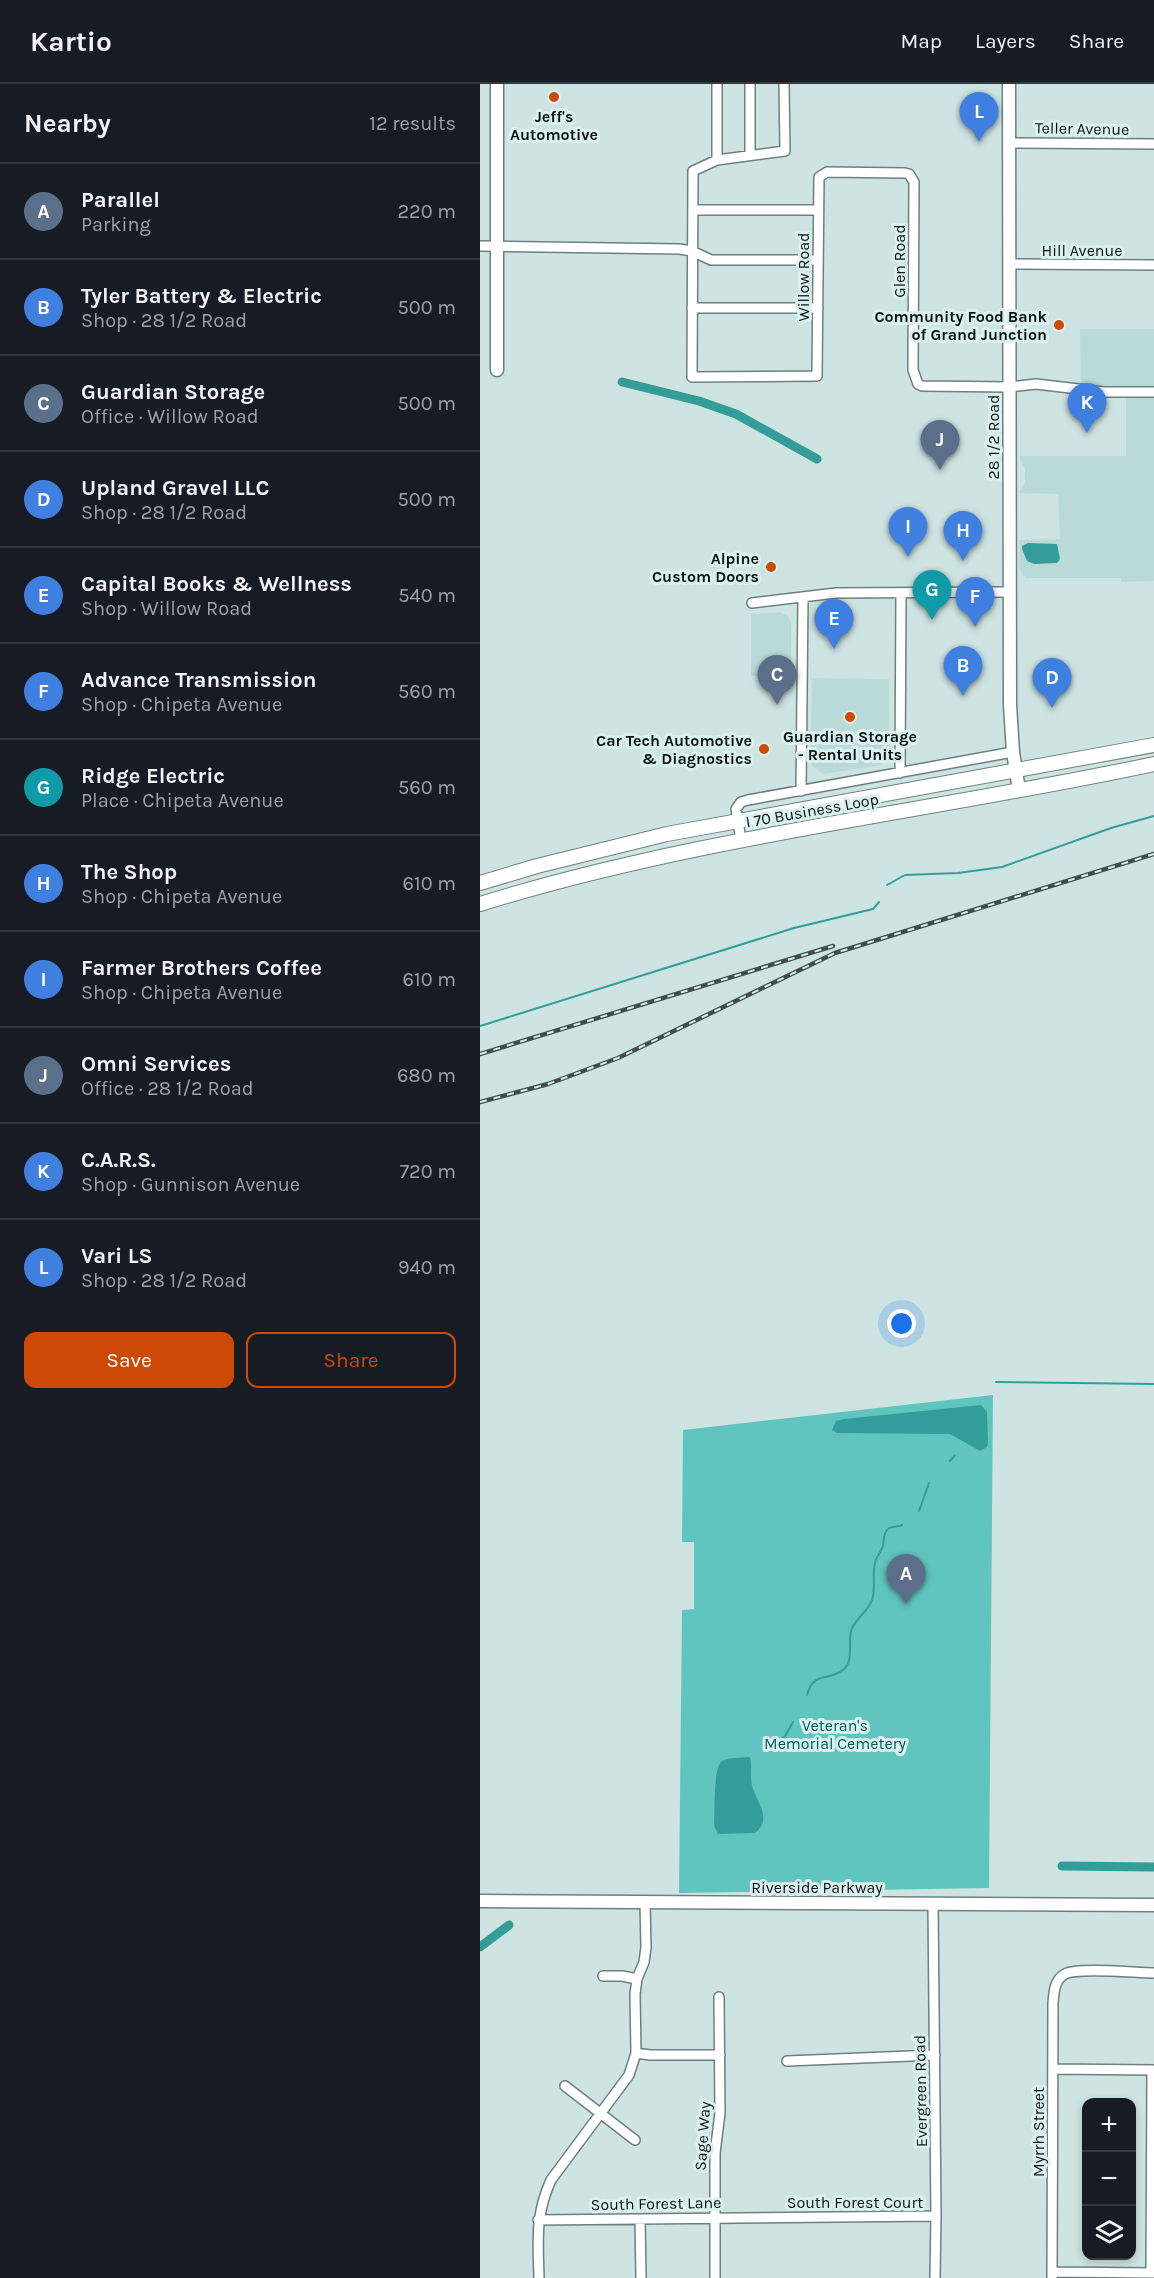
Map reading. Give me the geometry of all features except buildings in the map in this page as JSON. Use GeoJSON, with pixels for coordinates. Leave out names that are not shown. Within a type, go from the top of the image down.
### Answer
{"type":"FeatureCollection","features":[{"type":"Feature","properties":{"kind":"main road","name":"I 70 Business Loop"},"geometry":{"type":"LineString","coordinates":[[480,883],[599,850],[737,820],[1154,745]]}},
{"type":"Feature","properties":{"kind":"main road","name":"I 70 Business Loop"},"geometry":{"type":"LineString","coordinates":[[480,904],[602,870],[741,840],[1154,764]]}},
{"type":"Feature","properties":{"kind":"main road"},"geometry":{"type":"LineString","coordinates":[[599,850],[602,870]]}},
{"type":"Feature","properties":{"kind":"street"},"geometry":{"type":"LineString","coordinates":[[497,84],[497,370]]}},
{"type":"Feature","properties":{"kind":"street"},"geometry":{"type":"LineString","coordinates":[[717,84],[717,160]]}},
{"type":"Feature","properties":{"kind":"street"},"geometry":{"type":"LineString","coordinates":[[750,84],[750,154]]}},
{"type":"Feature","properties":{"kind":"street"},"geometry":{"type":"LineString","coordinates":[[784,84],[785,151],[717,160],[693,171],[692,308],[818,308]]}},
{"type":"Feature","properties":{"kind":"street","name":"28 1/2 Road"},"geometry":{"type":"LineString","coordinates":[[1009,84],[1010,592],[1013,753],[1019,790]]}},
{"type":"Feature","properties":{"kind":"street","name":"Teller Avenue"},"geometry":{"type":"LineString","coordinates":[[1009,143],[1154,144]]}},
{"type":"Feature","properties":{"kind":"street","name":"Willow Road"},"geometry":{"type":"LineString","coordinates":[[692,308],[692,377],[817,376],[819,177],[827,172],[905,173],[912,177]]}},
{"type":"Feature","properties":{"kind":"street","name":"Glen Road"},"geometry":{"type":"LineString","coordinates":[[912,177],[914,182],[913,370],[915,381],[922,386],[1009,387]]}},
{"type":"Feature","properties":{"kind":"street"},"geometry":{"type":"LineString","coordinates":[[693,210],[818,210]]}},
{"type":"Feature","properties":{"kind":"street"},"geometry":{"type":"LineString","coordinates":[[480,246],[679,249],[692,251],[711,260],[818,260]]}},
{"type":"Feature","properties":{"kind":"street","name":"Hill Avenue"},"geometry":{"type":"LineString","coordinates":[[1010,264],[1154,265]]}},
{"type":"Feature","properties":{"kind":"street"},"geometry":{"type":"LineString","coordinates":[[1009,387],[1036,384],[1104,392],[1154,392]]}},
{"type":"Feature","properties":{"kind":"street"},"geometry":{"type":"LineString","coordinates":[[752,603],[836,593],[1010,592]]}},
{"type":"Feature","properties":{"kind":"street"},"geometry":{"type":"LineString","coordinates":[[900,773],[901,593]]}},
{"type":"Feature","properties":{"kind":"street"},"geometry":{"type":"LineString","coordinates":[[801,790],[803,597]]}},
{"type":"Feature","properties":{"kind":"street"},"geometry":{"type":"LineString","coordinates":[[741,840],[736,809],[741,802],[1013,753]]}},
{"type":"Feature","properties":{"kind":"street","name":"Riverside Parkway"},"geometry":{"type":"LineString","coordinates":[[480,1901],[1154,1905]]}},
{"type":"Feature","properties":{"kind":"street"},"geometry":{"type":"LineString","coordinates":[[539,2278],[538,2220],[543,2198],[551,2180],[629,2075],[636,2053],[635,1994],[646,1947],[645,1902]]}},
{"type":"Feature","properties":{"kind":"street","name":"Evergreen Road"},"geometry":{"type":"LineString","coordinates":[[933,1904],[935,2278]]}},
{"type":"Feature","properties":{"kind":"street","name":"Myrrh Street"},"geometry":{"type":"LineString","coordinates":[[1052,2275],[1053,2003],[1055,1986],[1064,1975],[1077,1971],[1154,1973]]}},
{"type":"Feature","properties":{"kind":"street"},"geometry":{"type":"LineString","coordinates":[[603,1976],[637,1979]]}},
{"type":"Feature","properties":{"kind":"street","name":"Sage Way"},"geometry":{"type":"LineString","coordinates":[[715,2278],[715,2153],[720,2113],[719,1997]]}},
{"type":"Feature","properties":{"kind":"street"},"geometry":{"type":"LineString","coordinates":[[636,2053],[720,2055]]}},
{"type":"Feature","properties":{"kind":"street"},"geometry":{"type":"LineString","coordinates":[[787,2061],[935,2055]]}},
{"type":"Feature","properties":{"kind":"street"},"geometry":{"type":"LineString","coordinates":[[1052,2275],[1153,2273],[1153,2070],[1053,2069]]}},
{"type":"Feature","properties":{"kind":"street"},"geometry":{"type":"LineString","coordinates":[[565,2085],[635,2140]]}},
{"type":"Feature","properties":{"kind":"street","name":"South Forest Court"},"geometry":{"type":"LineString","coordinates":[[775,2217],[936,2216]]}},
{"type":"Feature","properties":{"kind":"street","name":"South Forest Lane"},"geometry":{"type":"LineString","coordinates":[[538,2220],[775,2217]]}},
{"type":"Feature","properties":{"kind":"street"},"geometry":{"type":"LineString","coordinates":[[640,2219],[640,2278]]}},
{"type":"Feature","properties":{"kind":"shaded area"},"geometry":{"type":"Polygon","coordinates":[[[1080,329],[1154,329],[1154,581],[1121,582],[1121,578],[1026,578],[1019,569],[1019,540],[1060,539],[1058,494],[1019,493],[1025,482],[1025,470],[1019,456],[1126,456],[1126,388],[1081,385],[1080,329]]]}},
{"type":"Feature","properties":{"kind":"shaded area"},"geometry":{"type":"Polygon","coordinates":[[[1028,543],[1057,544],[1060,559],[1057,563],[1034,564],[1027,561],[1022,546],[1028,543]]]}},
{"type":"Feature","properties":{"kind":"shaded area"},"geometry":{"type":"Polygon","coordinates":[[[780,612],[788,616],[791,622],[791,676],[751,676],[751,614],[780,612]]]}},
{"type":"Feature","properties":{"kind":"shaded area","name":"Guardian Storage - Rental Units"},"geometry":{"type":"Polygon","coordinates":[[[812,678],[889,679],[889,756],[880,765],[823,774],[811,765],[812,678]]]}},
{"type":"Feature","properties":{"kind":"shaded area"},"geometry":{"type":"Polygon","coordinates":[[[981,1405],[987,1412],[988,1442],[987,1447],[980,1451],[950,1434],[837,1433],[832,1430],[836,1421],[844,1419],[981,1405]]]}},
{"type":"Feature","properties":{"kind":"shaded area"},"geometry":{"type":"Polygon","coordinates":[[[750,1757],[752,1786],[762,1810],[763,1822],[755,1833],[718,1834],[714,1826],[719,1765],[728,1759],[750,1757]]]}},
{"type":"Feature","properties":{"kind":"green space","name":"Veteran's Memorial Cemetery"},"geometry":{"type":"Polygon","coordinates":[[[993,1395],[989,1888],[679,1893],[682,1610],[694,1609],[694,1542],[682,1542],[683,1430],[993,1395]]]}},
{"type":"Feature","properties":{"kind":"waterway"},"geometry":{"type":"LineString","coordinates":[[622,382],[699,401],[736,414],[817,459]]}},
{"type":"Feature","properties":{"kind":"waterway"},"geometry":{"type":"LineString","coordinates":[[887,885],[905,875],[958,873],[1002,867],[1111,828],[1154,816]]}},
{"type":"Feature","properties":{"kind":"waterway"},"geometry":{"type":"LineString","coordinates":[[480,1026],[794,928],[873,909],[879,902]]}},
{"type":"Feature","properties":{"kind":"waterway"},"geometry":{"type":"LineString","coordinates":[[996,1382],[1154,1384]]}},
{"type":"Feature","properties":{"kind":"waterway"},"geometry":{"type":"LineString","coordinates":[[950,1461],[955,1455]]}},
{"type":"Feature","properties":{"kind":"waterway"},"geometry":{"type":"LineString","coordinates":[[919,1511],[929,1483]]}},
{"type":"Feature","properties":{"kind":"waterway"},"geometry":{"type":"LineString","coordinates":[[807,1695],[813,1682],[846,1667],[850,1657],[851,1631],[872,1600],[875,1563],[883,1546],[885,1532],[902,1525]]}},
{"type":"Feature","properties":{"kind":"waterway"},"geometry":{"type":"LineString","coordinates":[[772,1749],[785,1736],[793,1722]]}},
{"type":"Feature","properties":{"kind":"waterway"},"geometry":{"type":"LineString","coordinates":[[1062,1866],[1154,1867]]}},
{"type":"Feature","properties":{"kind":"waterway"},"geometry":{"type":"LineString","coordinates":[[480,1947],[509,1925]]}},
{"type":"Feature","properties":{"kind":"railway"},"geometry":{"type":"LineString","coordinates":[[480,1102],[548,1084],[618,1058],[835,953],[1154,854]]}},
{"type":"Feature","properties":{"kind":"railway"},"geometry":{"type":"LineString","coordinates":[[480,1054],[833,946]]}},
{"type":"Feature","properties":{"kind":"place","name":"Jeff's Automotive"},"geometry":{"type":"Point","coordinates":[554,97]}},
{"type":"Feature","properties":{"kind":"place","name":"Vari LS"},"geometry":{"type":"Point","coordinates":[979,142]}},
{"type":"Feature","properties":{"kind":"place","name":"Community Food Bank of Grand Junction"},"geometry":{"type":"Point","coordinates":[1059,325]}},
{"type":"Feature","properties":{"kind":"place","name":"C.A.R.S."},"geometry":{"type":"Point","coordinates":[1087,433]}},
{"type":"Feature","properties":{"kind":"place","name":"Omni Services"},"geometry":{"type":"Point","coordinates":[940,470]}},
{"type":"Feature","properties":{"kind":"place","name":"Farmer Brothers Coffee"},"geometry":{"type":"Point","coordinates":[908,557]}},
{"type":"Feature","properties":{"kind":"place","name":"The Shop"},"geometry":{"type":"Point","coordinates":[963,561]}},
{"type":"Feature","properties":{"kind":"place","name":"Alpine Custom Doors"},"geometry":{"type":"Point","coordinates":[771,567]}},
{"type":"Feature","properties":{"kind":"place","name":"Ridge Electric"},"geometry":{"type":"Point","coordinates":[932,620]}},
{"type":"Feature","properties":{"kind":"place","name":"Advance Transmission"},"geometry":{"type":"Point","coordinates":[975,627]}},
{"type":"Feature","properties":{"kind":"place","name":"Capital Books & Wellness"},"geometry":{"type":"Point","coordinates":[834,649]}},
{"type":"Feature","properties":{"kind":"place","name":"Tyler Battery & Electric"},"geometry":{"type":"Point","coordinates":[963,696]}},
{"type":"Feature","properties":{"kind":"place","name":"Guardian Storage"},"geometry":{"type":"Point","coordinates":[777,705]}},
{"type":"Feature","properties":{"kind":"place","name":"Upland Gravel LLC"},"geometry":{"type":"Point","coordinates":[1052,708]}},
{"type":"Feature","properties":{"kind":"place","name":"Guardian Storage - Rental Units"},"geometry":{"type":"Point","coordinates":[850,717]}},
{"type":"Feature","properties":{"kind":"place","name":"Car Tech Automotive & Diagnostics"},"geometry":{"type":"Point","coordinates":[764,749]}},
{"type":"Feature","properties":{"kind":"place","name":"Parallel"},"geometry":{"type":"Point","coordinates":[906,1604]}}]}
